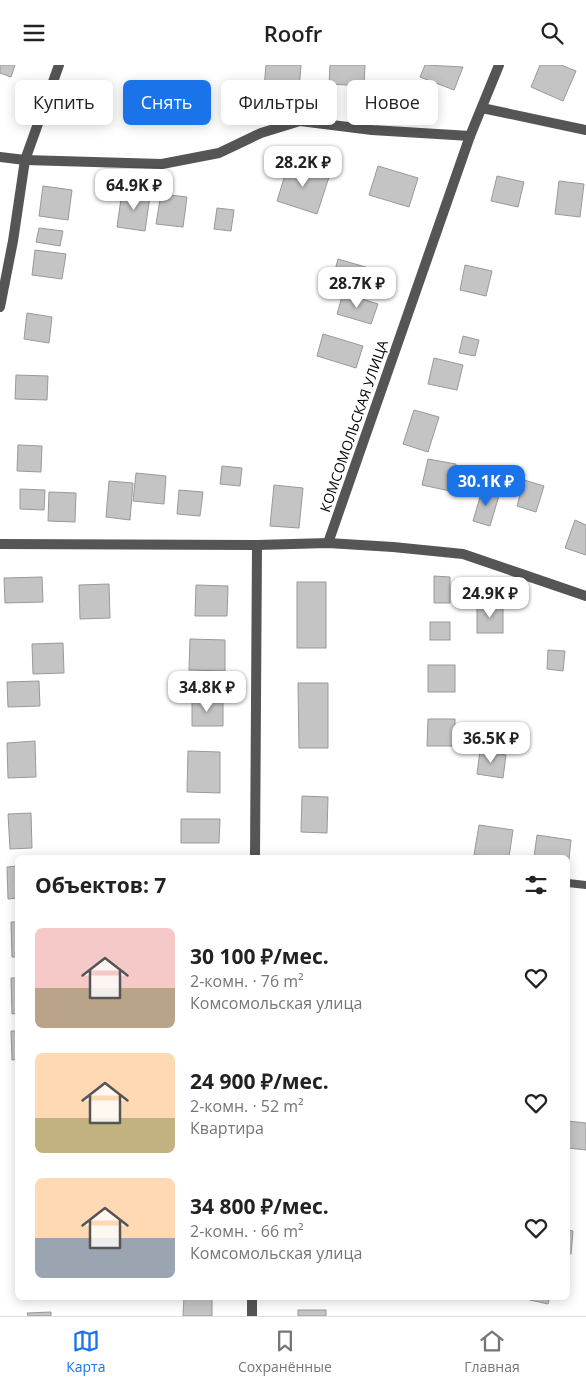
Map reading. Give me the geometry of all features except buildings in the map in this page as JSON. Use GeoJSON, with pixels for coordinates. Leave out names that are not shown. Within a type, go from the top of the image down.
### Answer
{"type":"FeatureCollection","features":[{"type":"Feature","properties":{"kind":"street"},"geometry":{"type":"LineString","coordinates":[[0,307],[13,241],[25,161],[59,65]]}},
{"type":"Feature","properties":{"kind":"street","name":"КОМСОМОЛЬСКАЯ УЛИЦА"},"geometry":{"type":"LineString","coordinates":[[328,543],[470,136],[499,65]]}},
{"type":"Feature","properties":{"kind":"street"},"geometry":{"type":"LineString","coordinates":[[482,108],[586,130]]}},
{"type":"Feature","properties":{"kind":"street"},"geometry":{"type":"LineString","coordinates":[[0,157],[25,161],[162,164],[219,153],[261,133],[300,121],[372,130],[470,136]]}},
{"type":"Feature","properties":{"kind":"street"},"geometry":{"type":"LineString","coordinates":[[0,544],[257,545],[328,543],[463,554],[586,596]]}},
{"type":"Feature","properties":{"kind":"street"},"geometry":{"type":"LineString","coordinates":[[255,855],[257,545]]}},
{"type":"Feature","properties":{"kind":"street"},"geometry":{"type":"LineString","coordinates":[[252,1300],[252,1316]]}},
{"type":"Feature","properties":{"kind":"lane"},"geometry":{"type":"LineString","coordinates":[[570,883],[586,885]]}}]}
